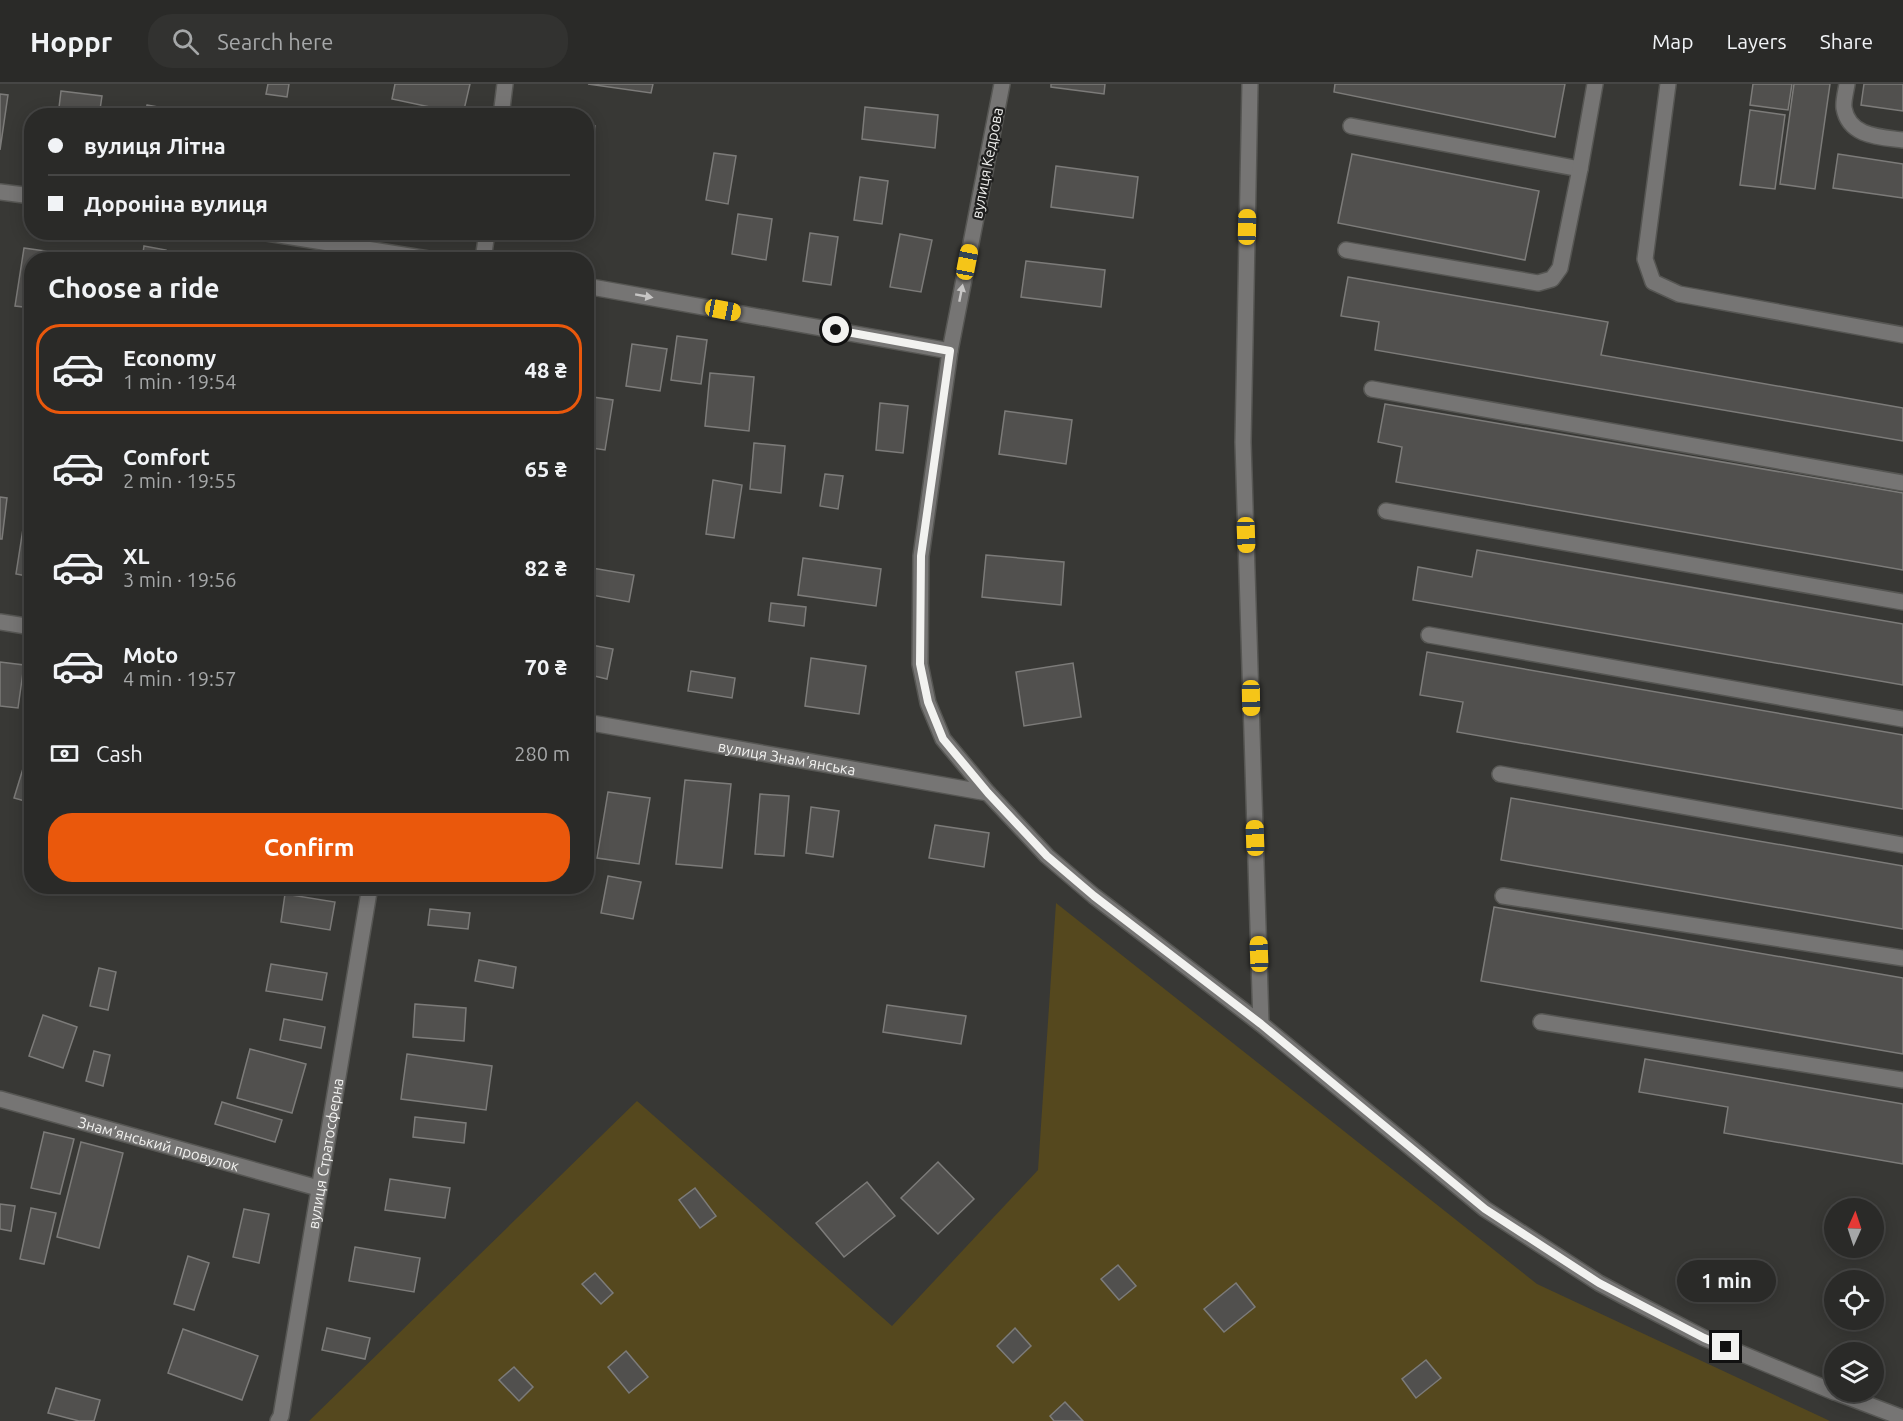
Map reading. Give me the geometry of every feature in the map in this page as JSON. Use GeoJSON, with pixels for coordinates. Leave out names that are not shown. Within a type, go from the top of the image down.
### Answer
{"type":"FeatureCollection","features":[{"type":"Feature","properties":{"kind":"street"},"geometry":{"type":"LineString","coordinates":[[502,108],[505,84]]}},
{"type":"Feature","properties":{"kind":"street","name":"вулиця Кедрова"},"geometry":{"type":"LineString","coordinates":[[1002,84],[950,351],[921,556],[920,664],[928,702],[943,739],[988,793],[1047,856],[1094,896],[1261,1024],[1485,1209],[1599,1283],[1704,1338],[1824,1387]]}},
{"type":"Feature","properties":{"kind":"street"},"geometry":{"type":"LineString","coordinates":[[1250,84],[1243,442],[1261,1024]]}},
{"type":"Feature","properties":{"kind":"street"},"geometry":{"type":"LineString","coordinates":[[1346,250],[1538,283],[1552,279],[1560,268],[1594,84]]}},
{"type":"Feature","properties":{"kind":"street"},"geometry":{"type":"LineString","coordinates":[[1668,84],[1645,259],[1653,282],[1679,294],[1903,335]]}},
{"type":"Feature","properties":{"kind":"street"},"geometry":{"type":"LineString","coordinates":[[1847,84],[1844,107],[1849,124],[1866,134],[1903,140]]}},
{"type":"Feature","properties":{"kind":"street"},"geometry":{"type":"LineString","coordinates":[[1351,126],[1580,169]]}},
{"type":"Feature","properties":{"kind":"street"},"geometry":{"type":"LineString","coordinates":[[0,192],[24,195]]}},
{"type":"Feature","properties":{"kind":"street"},"geometry":{"type":"LineString","coordinates":[[310,240],[385,252]]}},
{"type":"Feature","properties":{"kind":"street"},"geometry":{"type":"LineString","coordinates":[[594,287],[950,351]]}},
{"type":"Feature","properties":{"kind":"street"},"geometry":{"type":"LineString","coordinates":[[1372,389],[1903,483]]}},
{"type":"Feature","properties":{"kind":"street"},"geometry":{"type":"LineString","coordinates":[[1386,511],[1903,602]]}},
{"type":"Feature","properties":{"kind":"street"},"geometry":{"type":"LineString","coordinates":[[0,622],[24,626]]}},
{"type":"Feature","properties":{"kind":"street"},"geometry":{"type":"LineString","coordinates":[[1429,635],[1903,719]]}},
{"type":"Feature","properties":{"kind":"street","name":"вулиця Знам’янська"},"geometry":{"type":"LineString","coordinates":[[594,723],[988,793]]}},
{"type":"Feature","properties":{"kind":"street"},"geometry":{"type":"LineString","coordinates":[[1500,774],[1903,845]]}},
{"type":"Feature","properties":{"kind":"street","name":"вулиця Стратосферна"},"geometry":{"type":"LineString","coordinates":[[278,1421],[281,1416],[369,894]]}},
{"type":"Feature","properties":{"kind":"street"},"geometry":{"type":"LineString","coordinates":[[1503,896],[1903,958]]}},
{"type":"Feature","properties":{"kind":"street"},"geometry":{"type":"LineString","coordinates":[[1540,1022],[1903,1080]]}},
{"type":"Feature","properties":{"kind":"street","name":"Знам’янський провулок"},"geometry":{"type":"LineString","coordinates":[[0,1099],[318,1188]]}},
{"type":"Feature","properties":{"kind":"street","name":"вулиця Кедрова"},"geometry":{"type":"LineString","coordinates":[[1861,1402],[1903,1418]]}},
{"type":"Feature","properties":{"kind":"shaded area"},"geometry":{"type":"Polygon","coordinates":[[[1056,903],[1537,1284],[1830,1421],[309,1421],[637,1101],[892,1326],[1038,1170],[1056,903]]]}},
{"type":"Feature","properties":{"kind":"building"},"geometry":{"type":"Polygon","coordinates":[[[268,84],[289,84],[287,97],[266,94],[268,84]]]}},
{"type":"Feature","properties":{"kind":"building"},"geometry":{"type":"Polygon","coordinates":[[[395,84],[470,84],[464,108],[435,108],[392,99],[395,84]]]}},
{"type":"Feature","properties":{"kind":"building"},"geometry":{"type":"Polygon","coordinates":[[[588,84],[653,84],[651,93],[588,84]]]}},
{"type":"Feature","properties":{"kind":"building"},"geometry":{"type":"Polygon","coordinates":[[[1051,84],[1105,84],[1104,94],[1051,87],[1051,84]]]}},
{"type":"Feature","properties":{"kind":"building"},"geometry":{"type":"Polygon","coordinates":[[[1335,84],[1565,84],[1555,137],[1334,92],[1335,84]]]}},
{"type":"Feature","properties":{"kind":"building"},"geometry":{"type":"Polygon","coordinates":[[[1753,84],[1792,84],[1788,110],[1750,105],[1753,84]]]}},
{"type":"Feature","properties":{"kind":"building"},"geometry":{"type":"Polygon","coordinates":[[[1794,84],[1830,84],[1815,189],[1780,184],[1794,84]]]}},
{"type":"Feature","properties":{"kind":"building"},"geometry":{"type":"Polygon","coordinates":[[[1864,84],[1903,84],[1903,111],[1861,105],[1864,84]]]}},
{"type":"Feature","properties":{"kind":"building"},"geometry":{"type":"Polygon","coordinates":[[[61,91],[102,96],[100,108],[59,108],[61,91]]]}},
{"type":"Feature","properties":{"kind":"building"},"geometry":{"type":"Polygon","coordinates":[[[0,94],[8,95],[0,150],[0,94]]]}},
{"type":"Feature","properties":{"kind":"building"},"geometry":{"type":"Polygon","coordinates":[[[147,105],[164,108],[146,108],[147,105]]]}},
{"type":"Feature","properties":{"kind":"building"},"geometry":{"type":"Polygon","coordinates":[[[865,107],[938,115],[935,148],[862,139],[865,107]]]}},
{"type":"Feature","properties":{"kind":"building"},"geometry":{"type":"Polygon","coordinates":[[[1750,110],[1785,115],[1775,189],[1740,185],[1750,110]]]}},
{"type":"Feature","properties":{"kind":"building"},"geometry":{"type":"Polygon","coordinates":[[[714,153],[736,156],[728,204],[706,200],[714,153]]]}},
{"type":"Feature","properties":{"kind":"building"},"geometry":{"type":"Polygon","coordinates":[[[1352,154],[1539,191],[1525,260],[1338,223],[1352,154]]]}},
{"type":"Feature","properties":{"kind":"building"},"geometry":{"type":"Polygon","coordinates":[[[1838,154],[1903,164],[1903,198],[1833,188],[1838,154]]]}},
{"type":"Feature","properties":{"kind":"building"},"geometry":{"type":"Polygon","coordinates":[[[1056,166],[1138,177],[1133,218],[1051,207],[1056,166]]]}},
{"type":"Feature","properties":{"kind":"building"},"geometry":{"type":"Polygon","coordinates":[[[860,177],[888,181],[882,224],[854,220],[860,177]]]}},
{"type":"Feature","properties":{"kind":"building"},"geometry":{"type":"Polygon","coordinates":[[[738,214],[772,219],[766,260],[732,254],[738,214]]]}},
{"type":"Feature","properties":{"kind":"building"},"geometry":{"type":"Polygon","coordinates":[[[810,233],[838,237],[831,285],[803,281],[810,233]]]}},
{"type":"Feature","properties":{"kind":"building"},"geometry":{"type":"Polygon","coordinates":[[[900,234],[932,240],[921,292],[890,287],[900,234]]]}},
{"type":"Feature","properties":{"kind":"building"},"geometry":{"type":"Polygon","coordinates":[[[144,246],[166,250],[166,252],[143,252],[144,246]]]}},
{"type":"Feature","properties":{"kind":"building"},"geometry":{"type":"Polygon","coordinates":[[[24,248],[52,252],[24,252],[24,307],[15,306],[24,248]]]}},
{"type":"Feature","properties":{"kind":"building"},"geometry":{"type":"Polygon","coordinates":[[[1026,261],[1105,270],[1101,307],[1021,297],[1026,261]]]}},
{"type":"Feature","properties":{"kind":"building"},"geometry":{"type":"Polygon","coordinates":[[[1348,277],[1608,322],[1601,355],[1903,408],[1903,441],[1375,350],[1379,322],[1341,316],[1348,277]]]}},
{"type":"Feature","properties":{"kind":"building"},"geometry":{"type":"Polygon","coordinates":[[[677,336],[707,340],[701,384],[671,380],[677,336]]]}},
{"type":"Feature","properties":{"kind":"building"},"geometry":{"type":"Polygon","coordinates":[[[632,344],[667,349],[660,391],[626,386],[632,344]]]}},
{"type":"Feature","properties":{"kind":"building"},"geometry":{"type":"Polygon","coordinates":[[[710,373],[754,377],[749,431],[705,426],[710,373]]]}},
{"type":"Feature","properties":{"kind":"building"},"geometry":{"type":"Polygon","coordinates":[[[594,397],[613,400],[605,450],[594,448],[594,397]]]}},
{"type":"Feature","properties":{"kind":"building"},"geometry":{"type":"Polygon","coordinates":[[[880,403],[908,406],[903,453],[876,450],[880,403]]]}},
{"type":"Feature","properties":{"kind":"building"},"geometry":{"type":"Polygon","coordinates":[[[1385,404],[1903,493],[1903,570],[1396,482],[1402,447],[1378,442],[1385,404]]]}},
{"type":"Feature","properties":{"kind":"building"},"geometry":{"type":"Polygon","coordinates":[[[1005,411],[1072,420],[1066,464],[999,454],[1005,411]]]}},
{"type":"Feature","properties":{"kind":"building"},"geometry":{"type":"Polygon","coordinates":[[[754,443],[785,446],[781,493],[750,489],[754,443]]]}},
{"type":"Feature","properties":{"kind":"building"},"geometry":{"type":"Polygon","coordinates":[[[825,474],[843,476],[838,509],[820,506],[825,474]]]}},
{"type":"Feature","properties":{"kind":"building"},"geometry":{"type":"Polygon","coordinates":[[[713,480],[742,485],[734,538],[706,534],[713,480]]]}},
{"type":"Feature","properties":{"kind":"building"},"geometry":{"type":"Polygon","coordinates":[[[0,497],[7,498],[2,539],[0,539],[0,497]]]}},
{"type":"Feature","properties":{"kind":"building"},"geometry":{"type":"Polygon","coordinates":[[[24,522],[24,576],[16,574],[24,522]]]}},
{"type":"Feature","properties":{"kind":"building"},"geometry":{"type":"Polygon","coordinates":[[[1477,550],[1903,624],[1903,685],[1413,600],[1418,567],[1472,577],[1477,550]]]}},
{"type":"Feature","properties":{"kind":"building"},"geometry":{"type":"Polygon","coordinates":[[[986,555],[1064,562],[1061,605],[982,597],[986,555]]]}},
{"type":"Feature","properties":{"kind":"building"},"geometry":{"type":"Polygon","coordinates":[[[803,558],[881,569],[876,606],[798,595],[803,558]]]}},
{"type":"Feature","properties":{"kind":"building"},"geometry":{"type":"Polygon","coordinates":[[[594,568],[634,575],[629,602],[594,595],[594,568]]]}},
{"type":"Feature","properties":{"kind":"building"},"geometry":{"type":"Polygon","coordinates":[[[771,603],[806,607],[804,626],[769,621],[771,603]]]}},
{"type":"Feature","properties":{"kind":"building"},"geometry":{"type":"Polygon","coordinates":[[[594,645],[613,649],[607,679],[594,676],[594,645]]]}},
{"type":"Feature","properties":{"kind":"building"},"geometry":{"type":"Polygon","coordinates":[[[1427,652],[1903,735],[1903,809],[1457,732],[1463,702],[1420,695],[1427,652]]]}},
{"type":"Feature","properties":{"kind":"building"},"geometry":{"type":"Polygon","coordinates":[[[811,658],[866,666],[859,714],[805,706],[811,658]]]}},
{"type":"Feature","properties":{"kind":"building"},"geometry":{"type":"Polygon","coordinates":[[[0,662],[24,665],[18,708],[0,706],[0,662]]]}},
{"type":"Feature","properties":{"kind":"building"},"geometry":{"type":"Polygon","coordinates":[[[1073,663],[1081,717],[1024,726],[1016,672],[1073,663]]]}},
{"type":"Feature","properties":{"kind":"building"},"geometry":{"type":"Polygon","coordinates":[[[691,671],[735,678],[732,698],[688,691],[691,671]]]}},
{"type":"Feature","properties":{"kind":"building"},"geometry":{"type":"Polygon","coordinates":[[[24,765],[24,801],[14,798],[24,765]]]}},
{"type":"Feature","properties":{"kind":"building"},"geometry":{"type":"Polygon","coordinates":[[[685,780],[731,784],[722,868],[676,864],[685,780]]]}},
{"type":"Feature","properties":{"kind":"building"},"geometry":{"type":"Polygon","coordinates":[[[608,792],[650,798],[639,864],[597,858],[608,792]]]}},
{"type":"Feature","properties":{"kind":"building"},"geometry":{"type":"Polygon","coordinates":[[[760,794],[789,796],[784,856],[755,854],[760,794]]]}},
{"type":"Feature","properties":{"kind":"building"},"geometry":{"type":"Polygon","coordinates":[[[1511,798],[1903,866],[1903,929],[1501,860],[1511,798]]]}},
{"type":"Feature","properties":{"kind":"building"},"geometry":{"type":"Polygon","coordinates":[[[811,807],[839,811],[833,857],[806,853],[811,807]]]}},
{"type":"Feature","properties":{"kind":"building"},"geometry":{"type":"Polygon","coordinates":[[[935,825],[989,833],[984,867],[929,858],[935,825]]]}},
{"type":"Feature","properties":{"kind":"building"},"geometry":{"type":"Polygon","coordinates":[[[608,876],[641,882],[633,919],[601,913],[608,876]]]}},
{"type":"Feature","properties":{"kind":"building"},"geometry":{"type":"Polygon","coordinates":[[[285,894],[335,902],[330,930],[281,922],[285,894]]]}},
{"type":"Feature","properties":{"kind":"building"},"geometry":{"type":"Polygon","coordinates":[[[1494,907],[1903,978],[1903,1054],[1481,981],[1494,907]]]}},
{"type":"Feature","properties":{"kind":"building"},"geometry":{"type":"Polygon","coordinates":[[[430,909],[470,913],[468,929],[428,925],[430,909]]]}},
{"type":"Feature","properties":{"kind":"building"},"geometry":{"type":"Polygon","coordinates":[[[479,960],[516,967],[513,988],[475,981],[479,960]]]}},
{"type":"Feature","properties":{"kind":"building"},"geometry":{"type":"Polygon","coordinates":[[[271,964],[327,973],[322,1000],[266,991],[271,964]]]}},
{"type":"Feature","properties":{"kind":"building"},"geometry":{"type":"Polygon","coordinates":[[[99,968],[116,972],[108,1010],[90,1006],[99,968]]]}},
{"type":"Feature","properties":{"kind":"building"},"geometry":{"type":"Polygon","coordinates":[[[415,1004],[466,1008],[464,1041],[413,1037],[415,1004]]]}},
{"type":"Feature","properties":{"kind":"building"},"geometry":{"type":"Polygon","coordinates":[[[887,1005],[966,1016],[961,1044],[883,1032],[887,1005]]]}},
{"type":"Feature","properties":{"kind":"building"},"geometry":{"type":"Polygon","coordinates":[[[43,1015],[77,1027],[63,1068],[29,1056],[43,1015]]]}},
{"type":"Feature","properties":{"kind":"building"},"geometry":{"type":"Polygon","coordinates":[[[284,1019],[325,1027],[321,1048],[280,1040],[284,1019]]]}},
{"type":"Feature","properties":{"kind":"building"},"geometry":{"type":"Polygon","coordinates":[[[250,1049],[306,1064],[292,1113],[237,1098],[250,1049]]]}},
{"type":"Feature","properties":{"kind":"building"},"geometry":{"type":"Polygon","coordinates":[[[94,1051],[110,1055],[103,1086],[86,1081],[94,1051]]]}},
{"type":"Feature","properties":{"kind":"building"},"geometry":{"type":"Polygon","coordinates":[[[407,1054],[492,1066],[486,1110],[401,1099],[407,1054]]]}},
{"type":"Feature","properties":{"kind":"building"},"geometry":{"type":"Polygon","coordinates":[[[1645,1059],[1903,1104],[1903,1164],[1724,1133],[1728,1107],[1639,1092],[1645,1059]]]}},
{"type":"Feature","properties":{"kind":"building"},"geometry":{"type":"Polygon","coordinates":[[[222,1102],[282,1120],[275,1142],[215,1124],[222,1102]]]}},
{"type":"Feature","properties":{"kind":"building"},"geometry":{"type":"Polygon","coordinates":[[[415,1117],[466,1123],[464,1143],[413,1137],[415,1117]]]}},
{"type":"Feature","properties":{"kind":"building"},"geometry":{"type":"Polygon","coordinates":[[[44,1132],[74,1139],[60,1194],[31,1188],[44,1132]]]}},
{"type":"Feature","properties":{"kind":"building"},"geometry":{"type":"Polygon","coordinates":[[[81,1142],[123,1153],[99,1248],[57,1237],[81,1142]]]}},
{"type":"Feature","properties":{"kind":"building"},"geometry":{"type":"Polygon","coordinates":[[[938,1162],[974,1199],[938,1234],[901,1198],[938,1162]]]}},
{"type":"Feature","properties":{"kind":"building"},"geometry":{"type":"Polygon","coordinates":[[[390,1179],[450,1188],[445,1218],[385,1210],[390,1179]]]}},
{"type":"Feature","properties":{"kind":"building"},"geometry":{"type":"Polygon","coordinates":[[[867,1182],[895,1216],[844,1257],[816,1223],[867,1182]]]}},
{"type":"Feature","properties":{"kind":"building"},"geometry":{"type":"Polygon","coordinates":[[[695,1188],[716,1216],[700,1228],[679,1200],[695,1188]]]}},
{"type":"Feature","properties":{"kind":"building"},"geometry":{"type":"Polygon","coordinates":[[[0,1204],[15,1206],[11,1231],[0,1229],[0,1204]]]}},
{"type":"Feature","properties":{"kind":"building"},"geometry":{"type":"Polygon","coordinates":[[[31,1208],[56,1213],[44,1264],[20,1259],[31,1208]]]}},
{"type":"Feature","properties":{"kind":"building"},"geometry":{"type":"Polygon","coordinates":[[[244,1209],[269,1214],[259,1263],[233,1257],[244,1209]]]}},
{"type":"Feature","properties":{"kind":"building"},"geometry":{"type":"Polygon","coordinates":[[[355,1247],[420,1258],[414,1292],[349,1281],[355,1247]]]}},
{"type":"Feature","properties":{"kind":"building"},"geometry":{"type":"Polygon","coordinates":[[[188,1256],[209,1263],[194,1310],[174,1304],[188,1256]]]}},
{"type":"Feature","properties":{"kind":"building"},"geometry":{"type":"Polygon","coordinates":[[[1118,1265],[1136,1286],[1119,1300],[1101,1279],[1118,1265]]]}},
{"type":"Feature","properties":{"kind":"building"},"geometry":{"type":"Polygon","coordinates":[[[595,1273],[613,1293],[601,1304],[582,1284],[595,1273]]]}},
{"type":"Feature","properties":{"kind":"building"},"geometry":{"type":"Polygon","coordinates":[[[1236,1283],[1255,1307],[1224,1332],[1204,1309],[1236,1283]]]}},
{"type":"Feature","properties":{"kind":"building"},"geometry":{"type":"Polygon","coordinates":[[[327,1328],[370,1338],[365,1359],[322,1350],[327,1328]]]}},
{"type":"Feature","properties":{"kind":"building"},"geometry":{"type":"Polygon","coordinates":[[[1015,1328],[1031,1346],[1013,1363],[997,1346],[1015,1328]]]}},
{"type":"Feature","properties":{"kind":"building"},"geometry":{"type":"Polygon","coordinates":[[[183,1329],[258,1356],[242,1400],[168,1373],[183,1329]]]}},
{"type":"Feature","properties":{"kind":"building"},"geometry":{"type":"Polygon","coordinates":[[[626,1351],[648,1377],[629,1393],[608,1367],[626,1351]]]}},
{"type":"Feature","properties":{"kind":"building"},"geometry":{"type":"Polygon","coordinates":[[[1426,1360],[1441,1378],[1416,1398],[1402,1379],[1426,1360]]]}},
{"type":"Feature","properties":{"kind":"building"},"geometry":{"type":"Polygon","coordinates":[[[514,1367],[533,1387],[519,1401],[499,1380],[514,1367]]]}},
{"type":"Feature","properties":{"kind":"building"},"geometry":{"type":"Polygon","coordinates":[[[56,1388],[100,1400],[94,1421],[79,1421],[48,1413],[56,1388]]]}},
{"type":"Feature","properties":{"kind":"building"},"geometry":{"type":"Polygon","coordinates":[[[1065,1402],[1083,1421],[1054,1421],[1050,1416],[1065,1402]]]}},
{"type":"Feature","properties":{"kind":"route"},"geometry":{"type":"LineString","coordinates":[[836,330],[950,351],[921,556],[920,664],[928,702],[943,739],[988,793],[1047,856],[1094,896],[1261,1024],[1485,1209],[1599,1283],[1704,1338],[1726,1347]]}}]}
